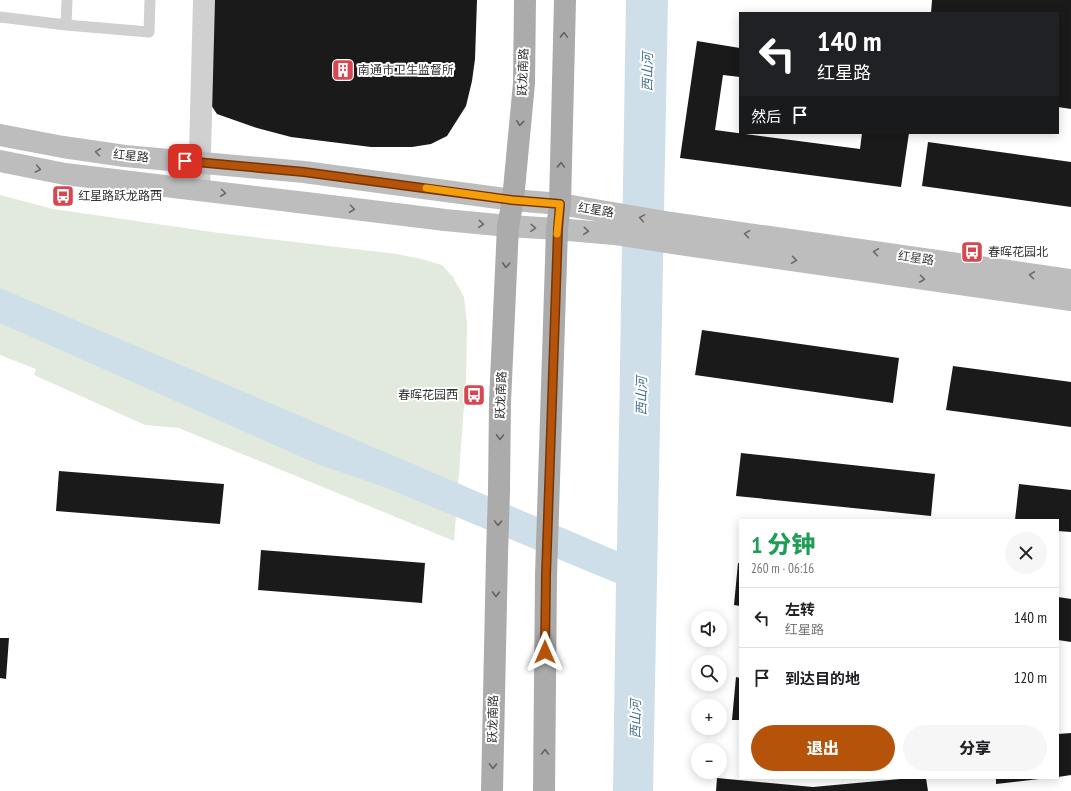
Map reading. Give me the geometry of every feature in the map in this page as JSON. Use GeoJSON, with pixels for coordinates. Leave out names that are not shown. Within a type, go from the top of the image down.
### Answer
{"type":"FeatureCollection","features":[{"type":"Feature","properties":{"kind":"main road","name":"跃龙南路"},"geometry":{"type":"LineString","coordinates":[[492,791],[500,402],[508,226],[524,83],[525,0]]}},
{"type":"Feature","properties":{"kind":"main road"},"geometry":{"type":"LineString","coordinates":[[544,791],[546,575],[560,204],[565,0]]}},
{"type":"Feature","properties":{"kind":"main road","name":"红星路"},"geometry":{"type":"LineString","coordinates":[[0,135],[63,147],[125,156],[304,172],[512,200],[560,204],[614,223],[1071,300]]}},
{"type":"Feature","properties":{"kind":"main road","name":"红星路"},"geometry":{"type":"LineString","coordinates":[[0,161],[65,174],[444,220],[558,229],[614,223]]}},
{"type":"Feature","properties":{"kind":"main road","name":"红星路"},"geometry":{"type":"LineString","coordinates":[[671,233],[1071,280]]}},
{"type":"Feature","properties":{"kind":"street"},"geometry":{"type":"LineString","coordinates":[[199,190],[204,0]]}},
{"type":"Feature","properties":{"kind":"lane"},"geometry":{"type":"LineString","coordinates":[[66,25],[67,0]]}},
{"type":"Feature","properties":{"kind":"lane"},"geometry":{"type":"LineString","coordinates":[[0,17],[66,25],[148,32],[150,0]]}},
{"type":"Feature","properties":{"kind":"shaded area"},"geometry":{"type":"Polygon","coordinates":[[[0,195],[53,209],[219,233],[397,254],[442,265],[453,277],[464,297],[467,323],[466,379],[454,541],[179,428],[145,425],[34,375],[36,369],[0,355],[0,195]]]}},
{"type":"Feature","properties":{"kind":"water","name":"西山河"},"geometry":{"type":"Polygon","coordinates":[[[626,0],[668,0],[653,791],[613,791],[616,583],[384,487],[317,464],[0,323],[0,288],[617,551],[626,0]]]}},
{"type":"Feature","properties":{"kind":"building","name":"南通市卫生监督所"},"geometry":{"type":"Polygon","coordinates":[[[214,0],[477,0],[475,59],[466,106],[447,136],[431,144],[412,147],[371,147],[291,137],[257,128],[217,114],[211,105],[214,0]]]}},
{"type":"Feature","properties":{"kind":"building"},"geometry":{"type":"Polygon","coordinates":[[[932,0],[1071,0],[1071,109],[1059,107],[1059,12],[931,12],[932,0]]]}},
{"type":"Feature","properties":{"kind":"building"},"geometry":{"type":"Polygon","coordinates":[[[697,41],[739,48],[739,77],[723,75],[715,130],[860,149],[862,134],[909,134],[901,187],[680,158],[697,41]]]}},
{"type":"Feature","properties":{"kind":"building"},"geometry":{"type":"Polygon","coordinates":[[[928,142],[1071,162],[1071,207],[922,186],[928,142]]]}},
{"type":"Feature","properties":{"kind":"building"},"geometry":{"type":"Polygon","coordinates":[[[702,330],[899,358],[893,403],[695,375],[702,330]]]}},
{"type":"Feature","properties":{"kind":"building"},"geometry":{"type":"Polygon","coordinates":[[[953,366],[1071,382],[1071,427],[946,410],[953,366]]]}},
{"type":"Feature","properties":{"kind":"building"},"geometry":{"type":"Polygon","coordinates":[[[741,453],[935,474],[931,516],[736,496],[741,453]]]}},
{"type":"Feature","properties":{"kind":"building"},"geometry":{"type":"Polygon","coordinates":[[[59,471],[224,484],[220,524],[56,511],[59,471]]]}},
{"type":"Feature","properties":{"kind":"building"},"geometry":{"type":"Polygon","coordinates":[[[1019,484],[1071,490],[1071,532],[1059,531],[1059,519],[1015,519],[1019,484]]]}},
{"type":"Feature","properties":{"kind":"building"},"geometry":{"type":"Polygon","coordinates":[[[261,550],[425,563],[422,603],[258,590],[261,550]]]}},
{"type":"Feature","properties":{"kind":"building"},"geometry":{"type":"Polygon","coordinates":[[[738,563],[739,563],[739,606],[734,605],[738,563]]]}},
{"type":"Feature","properties":{"kind":"building"},"geometry":{"type":"Polygon","coordinates":[[[1059,597],[1071,599],[1071,642],[1059,640],[1059,597]]]}},
{"type":"Feature","properties":{"kind":"building"},"geometry":{"type":"Polygon","coordinates":[[[0,638],[9,638],[6,679],[0,678],[0,638]]]}},
{"type":"Feature","properties":{"kind":"building"},"geometry":{"type":"Polygon","coordinates":[[[736,677],[739,678],[739,720],[732,720],[736,677]]]}},
{"type":"Feature","properties":{"kind":"building"},"geometry":{"type":"Polygon","coordinates":[[[1071,733],[1071,775],[1059,777],[1059,734],[1071,733]]]}},
{"type":"Feature","properties":{"kind":"building"},"geometry":{"type":"Polygon","coordinates":[[[717,779],[727,779],[813,787],[900,779],[926,779],[928,791],[716,791],[717,779]]]}},
{"type":"Feature","properties":{"kind":"building"},"geometry":{"type":"Polygon","coordinates":[[[996,779],[1039,779],[996,784],[996,779]]]}},
{"type":"Feature","properties":{"kind":"slow traffic"},"geometry":{"type":"LineString","coordinates":[[426,188],[512,200],[560,204],[557,234]]}},
{"type":"Feature","properties":{"kind":"place","name":"南通市卫生监督所"},"geometry":{"type":"Point","coordinates":[343,70]}},
{"type":"Feature","properties":{"kind":"place","name":"红星路跃龙路西"},"geometry":{"type":"Point","coordinates":[63,196]}},
{"type":"Feature","properties":{"kind":"place","name":"春晖花园北"},"geometry":{"type":"Point","coordinates":[972,252]}},
{"type":"Feature","properties":{"kind":"place","name":"春晖花园西"},"geometry":{"type":"Point","coordinates":[474,395]}},
{"type":"Feature","properties":{"kind":"route"},"geometry":{"type":"LineString","coordinates":[[185,161],[304,172],[512,200],[560,204],[546,575],[545,652]]}}]}
